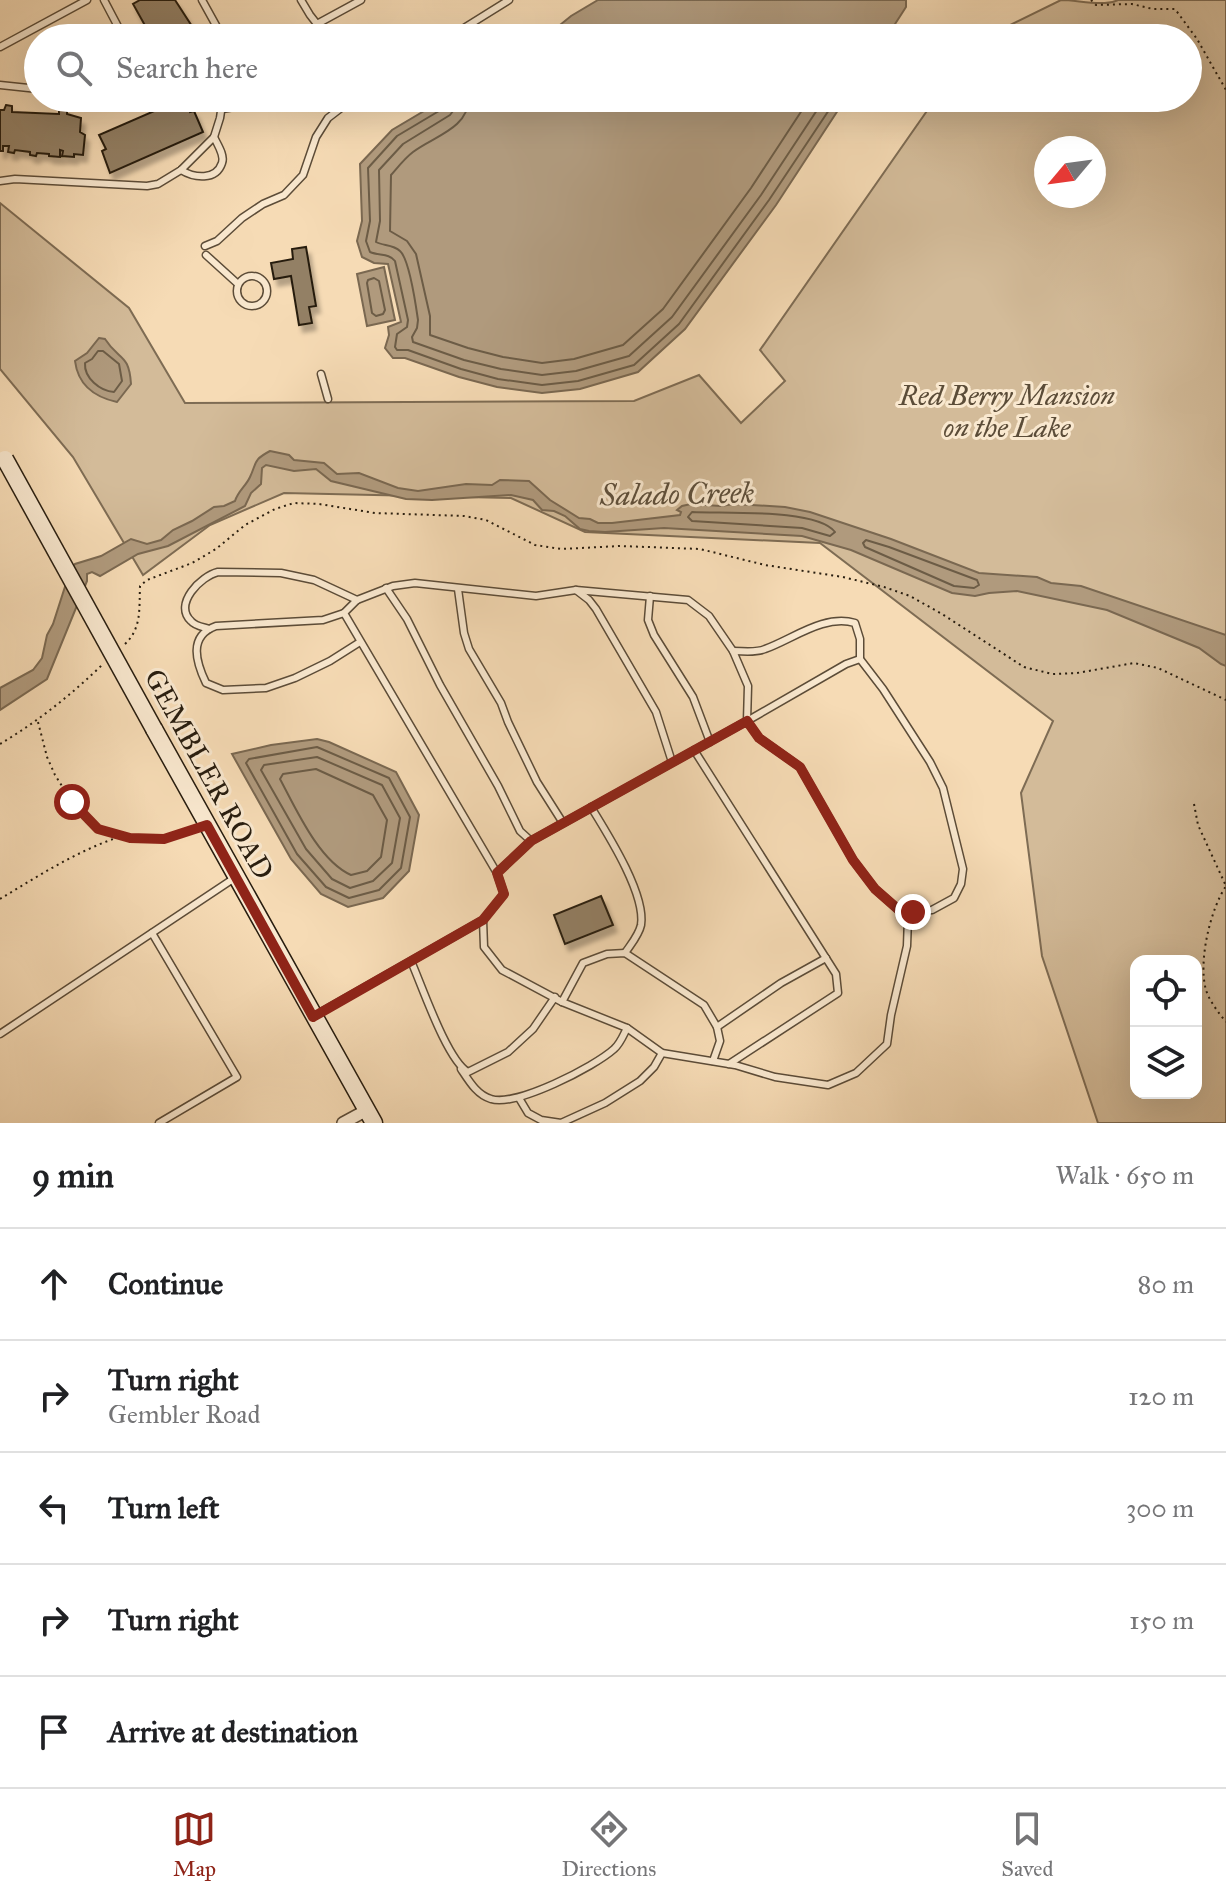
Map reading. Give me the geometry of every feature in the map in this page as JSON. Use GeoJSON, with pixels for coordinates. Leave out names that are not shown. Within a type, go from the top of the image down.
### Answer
{"type":"FeatureCollection","features":[{"type":"Feature","properties":{"kind":"main road","name":"GEMBLER ROAD"},"geometry":{"type":"LineString","coordinates":[[2,454],[370,1117]]}},
{"type":"Feature","properties":{"kind":"street"},"geometry":{"type":"LineString","coordinates":[[343,1123],[370,1117]]}},
{"type":"Feature","properties":{"kind":"lane"},"geometry":{"type":"LineString","coordinates":[[43,24],[87,0]]}},
{"type":"Feature","properties":{"kind":"lane"},"geometry":{"type":"LineString","coordinates":[[104,0],[117,24]]}},
{"type":"Feature","properties":{"kind":"lane"},"geometry":{"type":"LineString","coordinates":[[202,0],[215,24]]}},
{"type":"Feature","properties":{"kind":"lane"},"geometry":{"type":"LineString","coordinates":[[301,0],[317,24],[356,1]]}},
{"type":"Feature","properties":{"kind":"lane"},"geometry":{"type":"LineString","coordinates":[[470,24],[509,0]]}},
{"type":"Feature","properties":{"kind":"lane"},"geometry":{"type":"LineString","coordinates":[[0,47],[24,34]]}},
{"type":"Feature","properties":{"kind":"lane"},"geometry":{"type":"LineString","coordinates":[[0,85],[24,88]]}},
{"type":"Feature","properties":{"kind":"lane"},"geometry":{"type":"LineString","coordinates":[[0,181],[158,184],[181,170],[214,137],[221,112]]}},
{"type":"Feature","properties":{"kind":"lane"},"geometry":{"type":"LineString","coordinates":[[205,246],[217,241],[263,204],[284,195],[303,175],[316,137],[336,112]]}},
{"type":"Feature","properties":{"kind":"lane"},"geometry":{"type":"LineString","coordinates":[[181,170],[191,176],[206,177],[216,170],[222,162],[222,154],[214,137]]}},
{"type":"Feature","properties":{"kind":"lane"},"geometry":{"type":"LineString","coordinates":[[206,255],[238,284]]}},
{"type":"Feature","properties":{"kind":"lane"},"geometry":{"type":"LineString","coordinates":[[245,277],[260,278],[268,290],[265,300],[257,306],[247,306],[239,299],[238,284],[245,277]]}},
{"type":"Feature","properties":{"kind":"lane"},"geometry":{"type":"LineString","coordinates":[[321,374],[328,399]]}},
{"type":"Feature","properties":{"kind":"lane"},"geometry":{"type":"LineString","coordinates":[[209,629],[193,624],[186,606],[197,584],[209,574],[218,572],[281,573],[314,580],[357,600]]}},
{"type":"Feature","properties":{"kind":"lane"},"geometry":{"type":"LineString","coordinates":[[360,642],[330,661],[266,688],[223,690],[206,683],[195,655],[199,641],[216,626],[323,620],[344,613],[357,600],[386,588],[415,583],[536,596],[576,590],[688,600],[709,616],[733,651],[748,686],[747,721],[759,738],[800,767],[853,860],[875,889],[908,918]]}},
{"type":"Feature","properties":{"kind":"lane"},"geometry":{"type":"LineString","coordinates":[[386,588],[407,619],[520,831],[531,841]]}},
{"type":"Feature","properties":{"kind":"lane"},"geometry":{"type":"LineString","coordinates":[[458,589],[469,649],[501,703],[537,782],[563,823]]}},
{"type":"Feature","properties":{"kind":"lane"},"geometry":{"type":"LineString","coordinates":[[576,590],[596,609],[656,712],[672,762]]}},
{"type":"Feature","properties":{"kind":"lane"},"geometry":{"type":"LineString","coordinates":[[650,596],[648,620],[654,635],[693,697],[710,742]]}},
{"type":"Feature","properties":{"kind":"lane"},"geometry":{"type":"LineString","coordinates":[[313,1017],[483,920],[504,894],[497,873],[344,613]]}},
{"type":"Feature","properties":{"kind":"lane"},"geometry":{"type":"LineString","coordinates":[[483,920],[484,947],[502,970],[562,1002],[627,1028],[662,1053],[828,1085],[856,1073],[887,1044],[907,946],[908,918],[913,912],[932,910],[954,898],[961,884],[963,869],[943,788],[891,701],[860,659],[860,639],[855,623],[828,622],[761,651],[733,651]]}},
{"type":"Feature","properties":{"kind":"lane"},"geometry":{"type":"LineString","coordinates":[[497,873],[531,841],[846,664],[860,659]]}},
{"type":"Feature","properties":{"kind":"lane"},"geometry":{"type":"LineString","coordinates":[[694,750],[836,974],[838,993],[729,1064]]}},
{"type":"Feature","properties":{"kind":"lane"},"geometry":{"type":"LineString","coordinates":[[591,807],[633,886],[641,914],[641,926],[625,953]]}},
{"type":"Feature","properties":{"kind":"lane"},"geometry":{"type":"LineString","coordinates":[[0,1034],[236,877]]}},
{"type":"Feature","properties":{"kind":"lane"},"geometry":{"type":"LineString","coordinates":[[152,933],[237,1077],[159,1123]]}},
{"type":"Feature","properties":{"kind":"lane"},"geometry":{"type":"LineString","coordinates":[[562,1002],[583,963],[607,954],[625,953],[704,1005],[717,1027],[720,1041],[713,1061]]}},
{"type":"Feature","properties":{"kind":"lane"},"geometry":{"type":"LineString","coordinates":[[717,1027],[781,983],[826,958]]}},
{"type":"Feature","properties":{"kind":"lane"},"geometry":{"type":"LineString","coordinates":[[411,961],[460,1068],[470,1084],[486,1098],[496,1101],[519,1098],[546,1087],[608,1054],[618,1046],[627,1028]]}},
{"type":"Feature","properties":{"kind":"lane"},"geometry":{"type":"LineString","coordinates":[[460,1068],[468,1072],[508,1052],[533,1029],[555,997]]}},
{"type":"Feature","properties":{"kind":"lane"},"geometry":{"type":"LineString","coordinates":[[519,1098],[528,1113],[541,1120],[561,1123],[605,1103],[640,1081],[662,1053]]}},
{"type":"Feature","properties":{"kind":"path"},"geometry":{"type":"LineString","coordinates":[[1091,0],[1096,5],[1132,4],[1153,9],[1175,9],[1186,24]]}},
{"type":"Feature","properties":{"kind":"path"},"geometry":{"type":"LineString","coordinates":[[1202,48],[1226,90]]}},
{"type":"Feature","properties":{"kind":"path"},"geometry":{"type":"LineString","coordinates":[[140,617],[140,586],[147,580],[192,563],[216,549],[245,525],[275,509],[294,503],[319,504],[375,513],[464,516],[486,520],[535,545],[561,549],[620,546],[700,549],[765,565],[843,577],[910,596],[1024,667],[1052,674],[1134,663],[1158,668],[1226,700]]}},
{"type":"Feature","properties":{"kind":"path"},"geometry":{"type":"LineString","coordinates":[[0,744],[71,695]]}},
{"type":"Feature","properties":{"kind":"path"},"geometry":{"type":"LineString","coordinates":[[37,719],[47,757],[72,802],[98,829],[130,838],[164,839],[207,825]]}},
{"type":"Feature","properties":{"kind":"path"},"geometry":{"type":"LineString","coordinates":[[1194,804],[1198,825],[1226,886],[1212,915],[1204,973],[1205,988],[1211,1002],[1226,1022]]}},
{"type":"Feature","properties":{"kind":"path"},"geometry":{"type":"LineString","coordinates":[[0,899],[62,862],[122,836]]}},
{"type":"Feature","properties":{"kind":"green space","name":"Red Berry Mansion on the Lake"},"geometry":{"type":"Polygon","coordinates":[[[1061,0],[1098,3],[1118,0],[1226,0],[1226,1123],[1098,1123],[1042,956],[1021,793],[1053,721],[820,543],[585,532],[511,498],[284,493],[210,525],[143,575],[73,457],[0,369],[0,203],[129,308],[185,403],[634,401],[699,375],[741,423],[785,381],[760,350],[926,112],[1202,112],[1202,24],[1012,24],[1061,0]]]}},
{"type":"Feature","properties":{"kind":"water"},"geometry":{"type":"Polygon","coordinates":[[[598,0],[906,0],[906,7],[895,24],[561,24],[598,0]]]}},
{"type":"Feature","properties":{"kind":"water"},"geometry":{"type":"Polygon","coordinates":[[[422,112],[837,112],[776,205],[685,329],[638,372],[580,389],[542,393],[497,387],[459,377],[405,358],[393,358],[385,348],[388,327],[401,322],[388,264],[374,263],[362,257],[357,241],[362,221],[360,164],[392,130],[422,112]]]}},
{"type":"Feature","properties":{"kind":"water"},"geometry":{"type":"Polygon","coordinates":[[[384,267],[395,320],[367,326],[357,274],[384,267]]]}},
{"type":"Feature","properties":{"kind":"water"},"geometry":{"type":"Polygon","coordinates":[[[99,338],[105,339],[128,367],[131,384],[117,402],[88,389],[77,369],[75,361],[87,353],[99,338]]]}},
{"type":"Feature","properties":{"kind":"water"},"geometry":{"type":"Polygon","coordinates":[[[270,451],[289,455],[294,460],[324,463],[337,474],[359,473],[398,488],[418,491],[466,484],[492,485],[500,480],[529,481],[550,500],[579,518],[598,523],[680,515],[681,512],[677,510],[691,504],[785,507],[810,512],[979,573],[1037,577],[1051,583],[1081,586],[1226,635],[1226,666],[1199,648],[1107,610],[1017,591],[975,596],[952,593],[851,550],[802,536],[664,528],[589,531],[580,529],[554,511],[542,510],[533,500],[511,495],[406,499],[331,481],[316,469],[294,471],[266,465],[262,468],[261,484],[251,493],[245,506],[168,546],[138,554],[100,576],[92,572],[87,574],[87,581],[47,679],[0,710],[0,688],[33,670],[42,658],[47,635],[75,564],[101,556],[131,539],[147,544],[161,540],[214,507],[235,501],[256,462],[270,451]]]}},
{"type":"Feature","properties":{"kind":"water"},"geometry":{"type":"Polygon","coordinates":[[[317,739],[396,772],[419,815],[409,871],[383,898],[348,907],[321,894],[291,859],[232,754],[317,739]]]}},
{"type":"Feature","properties":{"kind":"building"},"geometry":{"type":"Polygon","coordinates":[[[140,0],[175,0],[191,24],[144,24],[133,4],[140,0]]]}},
{"type":"Feature","properties":{"kind":"building"},"geometry":{"type":"Polygon","coordinates":[[[6,105],[12,106],[12,112],[67,112],[81,118],[80,132],[85,135],[83,155],[62,156],[63,151],[60,150],[60,157],[37,153],[36,156],[30,155],[30,152],[8,152],[9,146],[3,146],[3,151],[0,151],[0,110],[4,110],[6,105]]]}},
{"type":"Feature","properties":{"kind":"building"},"geometry":{"type":"Polygon","coordinates":[[[152,112],[194,112],[203,132],[110,173],[102,151],[106,149],[99,135],[152,112]]]}},
{"type":"Feature","properties":{"kind":"building"},"geometry":{"type":"Polygon","coordinates":[[[306,247],[316,306],[309,307],[312,323],[299,325],[291,276],[274,279],[271,263],[293,259],[292,249],[306,247]]]}},
{"type":"Feature","properties":{"kind":"building"},"geometry":{"type":"Polygon","coordinates":[[[601,896],[613,925],[565,944],[554,915],[601,896]]]}},
{"type":"Feature","properties":{"kind":"route"},"geometry":{"type":"LineString","coordinates":[[72,802],[98,829],[130,838],[164,839],[207,825],[313,1017],[483,920],[504,894],[497,873],[531,841],[747,721],[759,738],[800,767],[853,860],[875,889],[908,918],[913,912]]}},
{"type":"Feature","properties":{"kind":"water label","name":"Salado Creek"},"geometry":{"type":"Point","coordinates":[677,494]}}]}
